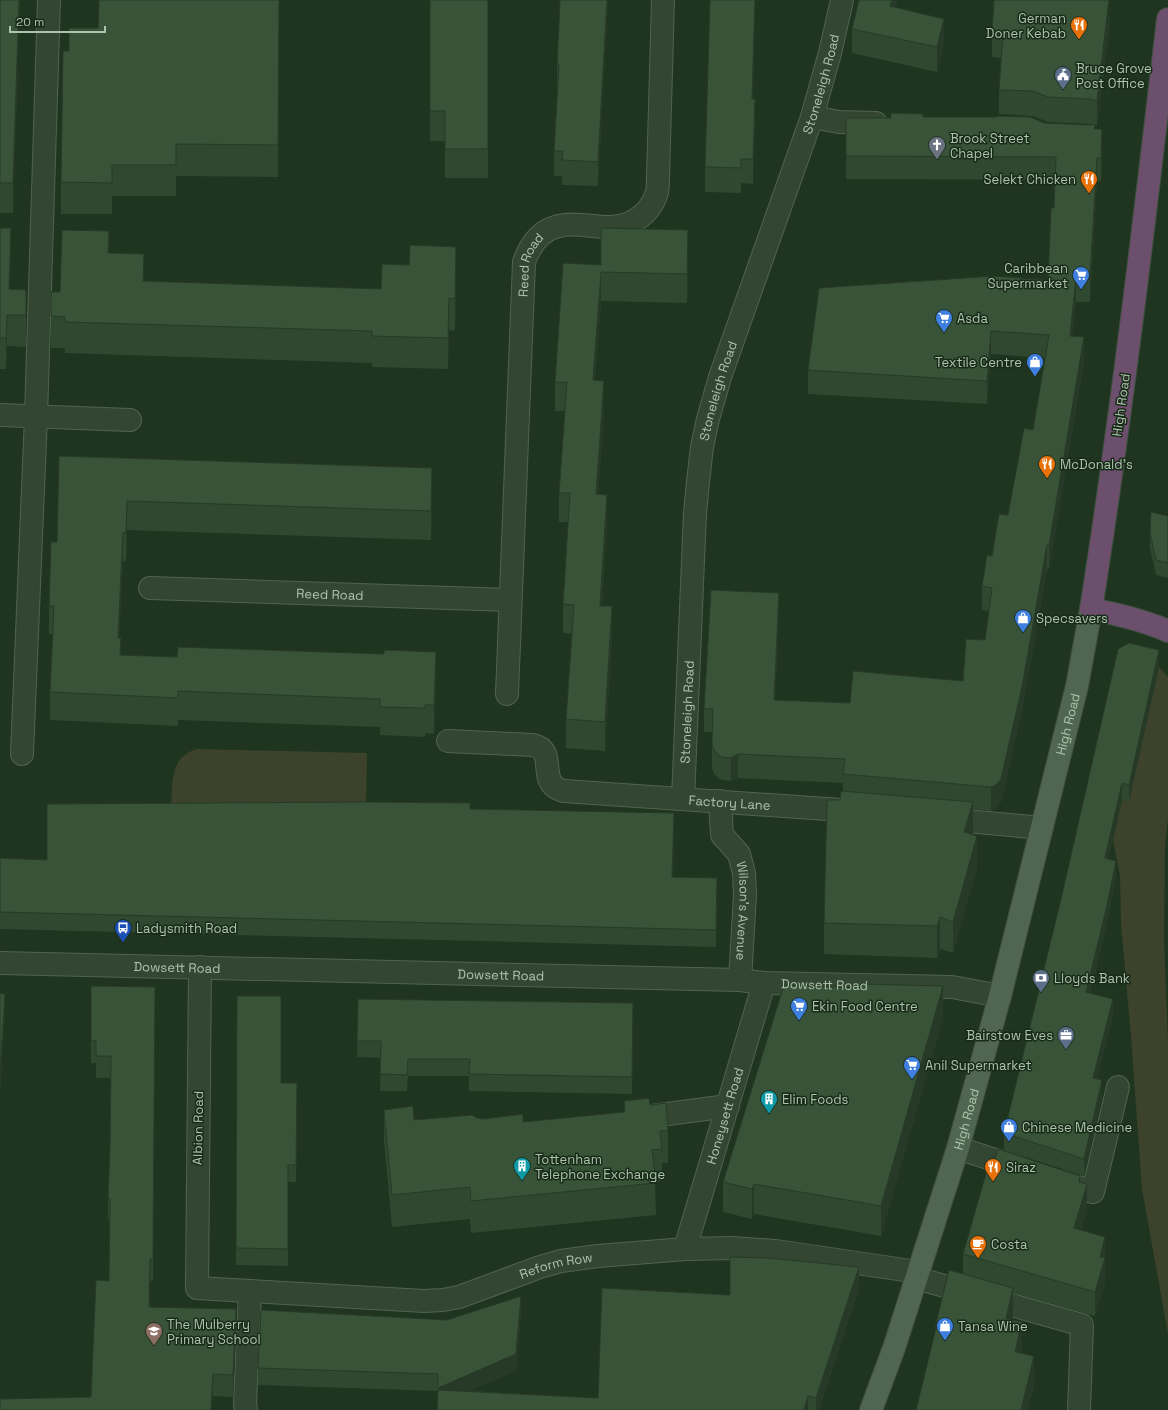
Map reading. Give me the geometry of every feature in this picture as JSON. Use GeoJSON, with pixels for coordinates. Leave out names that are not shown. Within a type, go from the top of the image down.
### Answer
{"type":"FeatureCollection","features":[{"type":"Feature","properties":{"kind":"highway","name":"High Road"},"geometry":{"type":"LineString","coordinates":[[1091,609],[1105,520],[1130,332],[1168,19]]}},
{"type":"Feature","properties":{"kind":"highway"},"geometry":{"type":"LineString","coordinates":[[1091,609],[1122,615],[1143,621],[1168,631]]}},
{"type":"Feature","properties":{"kind":"main road","name":"High Road"},"geometry":{"type":"LineString","coordinates":[[871,1410],[958,1148],[1000,996],[1077,686],[1091,609]]}},
{"type":"Feature","properties":{"kind":"street"},"geometry":{"type":"LineString","coordinates":[[22,754],[36,416],[49,0]]}},
{"type":"Feature","properties":{"kind":"street","name":"Reed Road"},"geometry":{"type":"LineString","coordinates":[[507,694],[524,262],[528,251],[535,240],[546,231],[559,226],[571,225],[609,228],[620,226],[631,223],[643,215],[651,205],[656,192],[658,177],[663,0]]}},
{"type":"Feature","properties":{"kind":"street","name":"Stoneleigh Road"},"geometry":{"type":"LineString","coordinates":[[683,799],[695,513],[705,435],[720,377],[812,117],[830,53],[842,0]]}},
{"type":"Feature","properties":{"kind":"street"},"geometry":{"type":"LineString","coordinates":[[812,117],[839,122],[893,124]]}},
{"type":"Feature","properties":{"kind":"street"},"geometry":{"type":"LineString","coordinates":[[0,415],[130,420]]}},
{"type":"Feature","properties":{"kind":"street","name":"Reed Road"},"geometry":{"type":"LineString","coordinates":[[150,588],[510,600]]}},
{"type":"Feature","properties":{"kind":"street","name":"Factory Lane"},"geometry":{"type":"LineString","coordinates":[[448,742],[533,745],[541,747],[544,751],[550,780],[555,787],[564,791],[874,812]]}},
{"type":"Feature","properties":{"kind":"street","name":"Wilson's Avenue"},"geometry":{"type":"LineString","coordinates":[[720,801],[722,836],[739,854],[744,873],[740,980]]}},
{"type":"Feature","properties":{"kind":"street"},"geometry":{"type":"LineString","coordinates":[[921,817],[1042,828]]}},
{"type":"Feature","properties":{"kind":"street","name":"Dowsett Road"},"geometry":{"type":"LineString","coordinates":[[0,963],[740,980],[764,982],[952,987],[1000,996]]}},
{"type":"Feature","properties":{"kind":"street","name":"Albion Road"},"geometry":{"type":"LineString","coordinates":[[196,1288],[200,967]]}},
{"type":"Feature","properties":{"kind":"street","name":"Honeysett Road"},"geometry":{"type":"LineString","coordinates":[[685,1249],[764,982]]}},
{"type":"Feature","properties":{"kind":"street"},"geometry":{"type":"LineString","coordinates":[[958,1148],[1093,1192],[1118,1087]]}},
{"type":"Feature","properties":{"kind":"street"},"geometry":{"type":"LineString","coordinates":[[620,1120],[728,1106]]}},
{"type":"Feature","properties":{"kind":"street","name":"Reform Row"},"geometry":{"type":"LineString","coordinates":[[196,1288],[424,1301],[443,1300],[459,1297],[540,1267],[561,1261],[598,1256],[685,1249],[732,1248],[776,1251],[917,1275],[1082,1325],[1080,1410]]}},
{"type":"Feature","properties":{"kind":"street"},"geometry":{"type":"LineString","coordinates":[[246,1410],[246,1372],[250,1292]]}},
{"type":"Feature","properties":{"kind":"green space"},"geometry":{"type":"Polygon","coordinates":[[[1159,667],[1168,677],[1168,818],[1165,849],[1164,938],[1168,1042],[1168,1334],[1142,1189],[1121,925],[1120,876],[1113,840],[1121,800],[1129,801],[1159,667]]]}},
{"type":"Feature","properties":{"kind":"green space"},"geometry":{"type":"Polygon","coordinates":[[[197,749],[367,753],[366,812],[171,814],[172,785],[176,766],[187,753],[197,749]]]}},
{"type":"Feature","properties":{"kind":"building"},"geometry":{"type":"Polygon","coordinates":[[[0,0],[19,0],[13,183],[0,183],[0,0]]]}},
{"type":"Feature","properties":{"kind":"building"},"geometry":{"type":"Polygon","coordinates":[[[99,0],[279,0],[278,145],[176,144],[176,165],[112,165],[112,183],[61,182],[63,51],[69,51],[69,28],[98,28],[99,0]]]}},
{"type":"Feature","properties":{"kind":"building"},"geometry":{"type":"Polygon","coordinates":[[[430,0],[488,0],[488,149],[445,149],[445,111],[430,111],[430,0]]]}},
{"type":"Feature","properties":{"kind":"building"},"geometry":{"type":"Polygon","coordinates":[[[560,0],[607,0],[598,162],[562,160],[563,151],[554,151],[559,64],[557,64],[560,0]]]}},
{"type":"Feature","properties":{"kind":"building"},"geometry":{"type":"Polygon","coordinates":[[[710,0],[755,0],[752,99],[755,99],[753,159],[741,159],[741,168],[705,167],[710,0]]]}},
{"type":"Feature","properties":{"kind":"building"},"geometry":{"type":"Polygon","coordinates":[[[859,0],[892,0],[890,6],[944,19],[937,47],[852,29],[859,0]]]}},
{"type":"Feature","properties":{"kind":"building"},"geometry":{"type":"Polygon","coordinates":[[[994,0],[1109,0],[1097,101],[1091,99],[1048,97],[1033,91],[999,90],[1003,34],[992,32],[994,0]]]}},
{"type":"Feature","properties":{"kind":"building"},"geometry":{"type":"Polygon","coordinates":[[[891,113],[923,114],[923,117],[1030,117],[1044,123],[1095,124],[1094,129],[1102,129],[1101,158],[1097,158],[1090,279],[1076,278],[1070,336],[1084,337],[1049,545],[1047,545],[1022,687],[1001,779],[996,785],[991,787],[843,774],[845,759],[738,754],[731,758],[721,757],[714,750],[712,744],[713,709],[704,709],[711,590],[779,593],[774,700],[850,703],[853,671],[963,681],[966,639],[985,640],[992,588],[982,586],[987,555],[992,556],[999,514],[1008,515],[1024,428],[1033,430],[1049,335],[991,331],[987,381],[808,370],[819,288],[994,276],[1048,280],[1051,208],[1054,208],[1056,157],[846,156],[846,118],[891,118],[891,113]]]}},
{"type":"Feature","properties":{"kind":"building"},"geometry":{"type":"Polygon","coordinates":[[[0,228],[11,228],[9,289],[26,290],[26,315],[7,315],[6,338],[0,338],[0,228]]]}},
{"type":"Feature","properties":{"kind":"building"},"geometry":{"type":"Polygon","coordinates":[[[601,228],[688,230],[687,274],[601,272],[593,380],[604,381],[596,494],[607,495],[600,606],[612,606],[605,722],[566,719],[574,605],[563,604],[570,493],[559,493],[567,382],[555,382],[563,263],[601,265],[601,228]]]}},
{"type":"Feature","properties":{"kind":"building"},"geometry":{"type":"Polygon","coordinates":[[[62,230],[109,231],[108,253],[144,254],[143,281],[381,289],[382,264],[409,265],[410,245],[456,247],[455,299],[449,298],[448,338],[372,336],[372,331],[65,322],[65,317],[51,316],[51,292],[60,292],[62,230]]]}},
{"type":"Feature","properties":{"kind":"building"},"geometry":{"type":"Polygon","coordinates":[[[59,456],[432,468],[431,511],[127,501],[126,533],[123,532],[118,638],[121,638],[120,655],[177,657],[178,647],[384,654],[384,650],[436,652],[434,705],[425,705],[425,708],[380,707],[380,699],[178,691],[178,698],[50,692],[54,606],[49,606],[51,542],[57,542],[59,456]]]}},
{"type":"Feature","properties":{"kind":"building"},"geometry":{"type":"Polygon","coordinates":[[[1151,512],[1168,516],[1168,563],[1156,560],[1150,533],[1151,512]]]}},
{"type":"Feature","properties":{"kind":"building"},"geometry":{"type":"Polygon","coordinates":[[[1129,643],[1159,650],[1129,785],[1122,783],[1105,858],[1116,861],[1086,992],[1113,999],[1093,1078],[1102,1080],[1084,1159],[1004,1133],[1061,899],[1118,649],[1129,643]]]}},
{"type":"Feature","properties":{"kind":"building"},"geometry":{"type":"Polygon","coordinates":[[[841,791],[973,802],[964,832],[977,836],[953,922],[940,917],[937,926],[824,923],[827,800],[840,800],[841,791]]]}},
{"type":"Feature","properties":{"kind":"building"},"geometry":{"type":"Polygon","coordinates":[[[364,802],[470,803],[470,809],[674,813],[672,877],[717,878],[716,930],[0,912],[0,858],[47,860],[47,804],[364,802]]]}},
{"type":"Feature","properties":{"kind":"building"},"geometry":{"type":"Polygon","coordinates":[[[861,984],[943,986],[881,1206],[754,1184],[752,1189],[723,1182],[784,985],[860,988],[861,984]]]}},
{"type":"Feature","properties":{"kind":"building"},"geometry":{"type":"Polygon","coordinates":[[[91,986],[155,987],[153,1259],[150,1259],[149,1307],[236,1309],[233,1375],[213,1374],[211,1410],[0,1410],[0,1399],[91,1397],[96,1280],[109,1281],[110,1199],[108,1199],[111,1056],[96,1056],[96,1041],[91,1040],[91,986]]]}},
{"type":"Feature","properties":{"kind":"building"},"geometry":{"type":"Polygon","coordinates":[[[0,993],[5,994],[0,1076],[0,993]]]}},
{"type":"Feature","properties":{"kind":"building"},"geometry":{"type":"Polygon","coordinates":[[[237,996],[281,996],[281,1083],[297,1083],[296,1165],[288,1165],[288,1249],[236,1248],[237,996]]]}},
{"type":"Feature","properties":{"kind":"building"},"geometry":{"type":"Polygon","coordinates":[[[358,999],[633,1003],[632,1077],[469,1074],[470,1059],[408,1059],[407,1075],[380,1074],[381,1041],[357,1041],[358,999]]]}},
{"type":"Feature","properties":{"kind":"building"},"geometry":{"type":"Polygon","coordinates":[[[649,1098],[650,1105],[666,1103],[668,1131],[660,1131],[662,1149],[652,1150],[656,1183],[471,1201],[470,1187],[392,1195],[384,1110],[413,1106],[414,1120],[472,1115],[483,1119],[523,1114],[523,1122],[625,1112],[624,1101],[649,1098]]]}},
{"type":"Feature","properties":{"kind":"building"},"geometry":{"type":"Polygon","coordinates":[[[998,1149],[1080,1176],[1079,1182],[1087,1184],[1074,1228],[1105,1237],[1100,1257],[1105,1258],[1095,1292],[963,1254],[991,1156],[995,1158],[998,1149]]]}},
{"type":"Feature","properties":{"kind":"building"},"geometry":{"type":"Polygon","coordinates":[[[730,1257],[768,1258],[859,1267],[816,1398],[808,1396],[804,1410],[437,1410],[438,1390],[598,1398],[602,1288],[730,1295],[730,1257]]]}},
{"type":"Feature","properties":{"kind":"building"},"geometry":{"type":"Polygon","coordinates":[[[949,1270],[1013,1288],[1006,1318],[1022,1322],[1015,1352],[1034,1356],[1021,1410],[916,1410],[949,1270]]]}},
{"type":"Feature","properties":{"kind":"building"},"geometry":{"type":"Polygon","coordinates":[[[521,1296],[516,1354],[438,1388],[438,1374],[258,1368],[261,1310],[447,1320],[521,1296]]]}},
{"type":"Feature","properties":{"kind":"place","name":"German Doner Kebab"},"geometry":{"type":"Point","coordinates":[1079,40]}},
{"type":"Feature","properties":{"kind":"place","name":"Bruce Grove Post Office"},"geometry":{"type":"Point","coordinates":[1063,90]}},
{"type":"Feature","properties":{"kind":"place","name":"Brook Street Chapel"},"geometry":{"type":"Point","coordinates":[937,160]}},
{"type":"Feature","properties":{"kind":"place","name":"Selekt Chicken"},"geometry":{"type":"Point","coordinates":[1089,194]}},
{"type":"Feature","properties":{"kind":"place","name":"Caribbean Supermarket"},"geometry":{"type":"Point","coordinates":[1081,290]}},
{"type":"Feature","properties":{"kind":"place","name":"Asda"},"geometry":{"type":"Point","coordinates":[944,333]}},
{"type":"Feature","properties":{"kind":"place","name":"Textile Centre"},"geometry":{"type":"Point","coordinates":[1035,377]}},
{"type":"Feature","properties":{"kind":"place","name":"McDonald's"},"geometry":{"type":"Point","coordinates":[1047,479]}},
{"type":"Feature","properties":{"kind":"place","name":"Specsavers"},"geometry":{"type":"Point","coordinates":[1023,633]}},
{"type":"Feature","properties":{"kind":"place","name":"Ladysmith Road"},"geometry":{"type":"Point","coordinates":[123,943]}},
{"type":"Feature","properties":{"kind":"place","name":"Lloyds Bank"},"geometry":{"type":"Point","coordinates":[1041,993]}},
{"type":"Feature","properties":{"kind":"place","name":"Ekin Food Centre"},"geometry":{"type":"Point","coordinates":[799,1021]}},
{"type":"Feature","properties":{"kind":"place","name":"Bairstow Eves"},"geometry":{"type":"Point","coordinates":[1066,1050]}},
{"type":"Feature","properties":{"kind":"place","name":"Anil Supermarket"},"geometry":{"type":"Point","coordinates":[912,1080]}},
{"type":"Feature","properties":{"kind":"place","name":"Elim Foods"},"geometry":{"type":"Point","coordinates":[769,1114]}},
{"type":"Feature","properties":{"kind":"place","name":"Chinese Medicine"},"geometry":{"type":"Point","coordinates":[1009,1142]}},
{"type":"Feature","properties":{"kind":"place","name":"Tottenham Telephone Exchange"},"geometry":{"type":"Point","coordinates":[522,1181]}},
{"type":"Feature","properties":{"kind":"place","name":"Siraz"},"geometry":{"type":"Point","coordinates":[993,1182]}},
{"type":"Feature","properties":{"kind":"place","name":"Costa"},"geometry":{"type":"Point","coordinates":[978,1259]}},
{"type":"Feature","properties":{"kind":"place","name":"Tansa Wine"},"geometry":{"type":"Point","coordinates":[945,1341]}},
{"type":"Feature","properties":{"kind":"place","name":"The Mulberry Primary School"},"geometry":{"type":"Point","coordinates":[154,1346]}}]}
